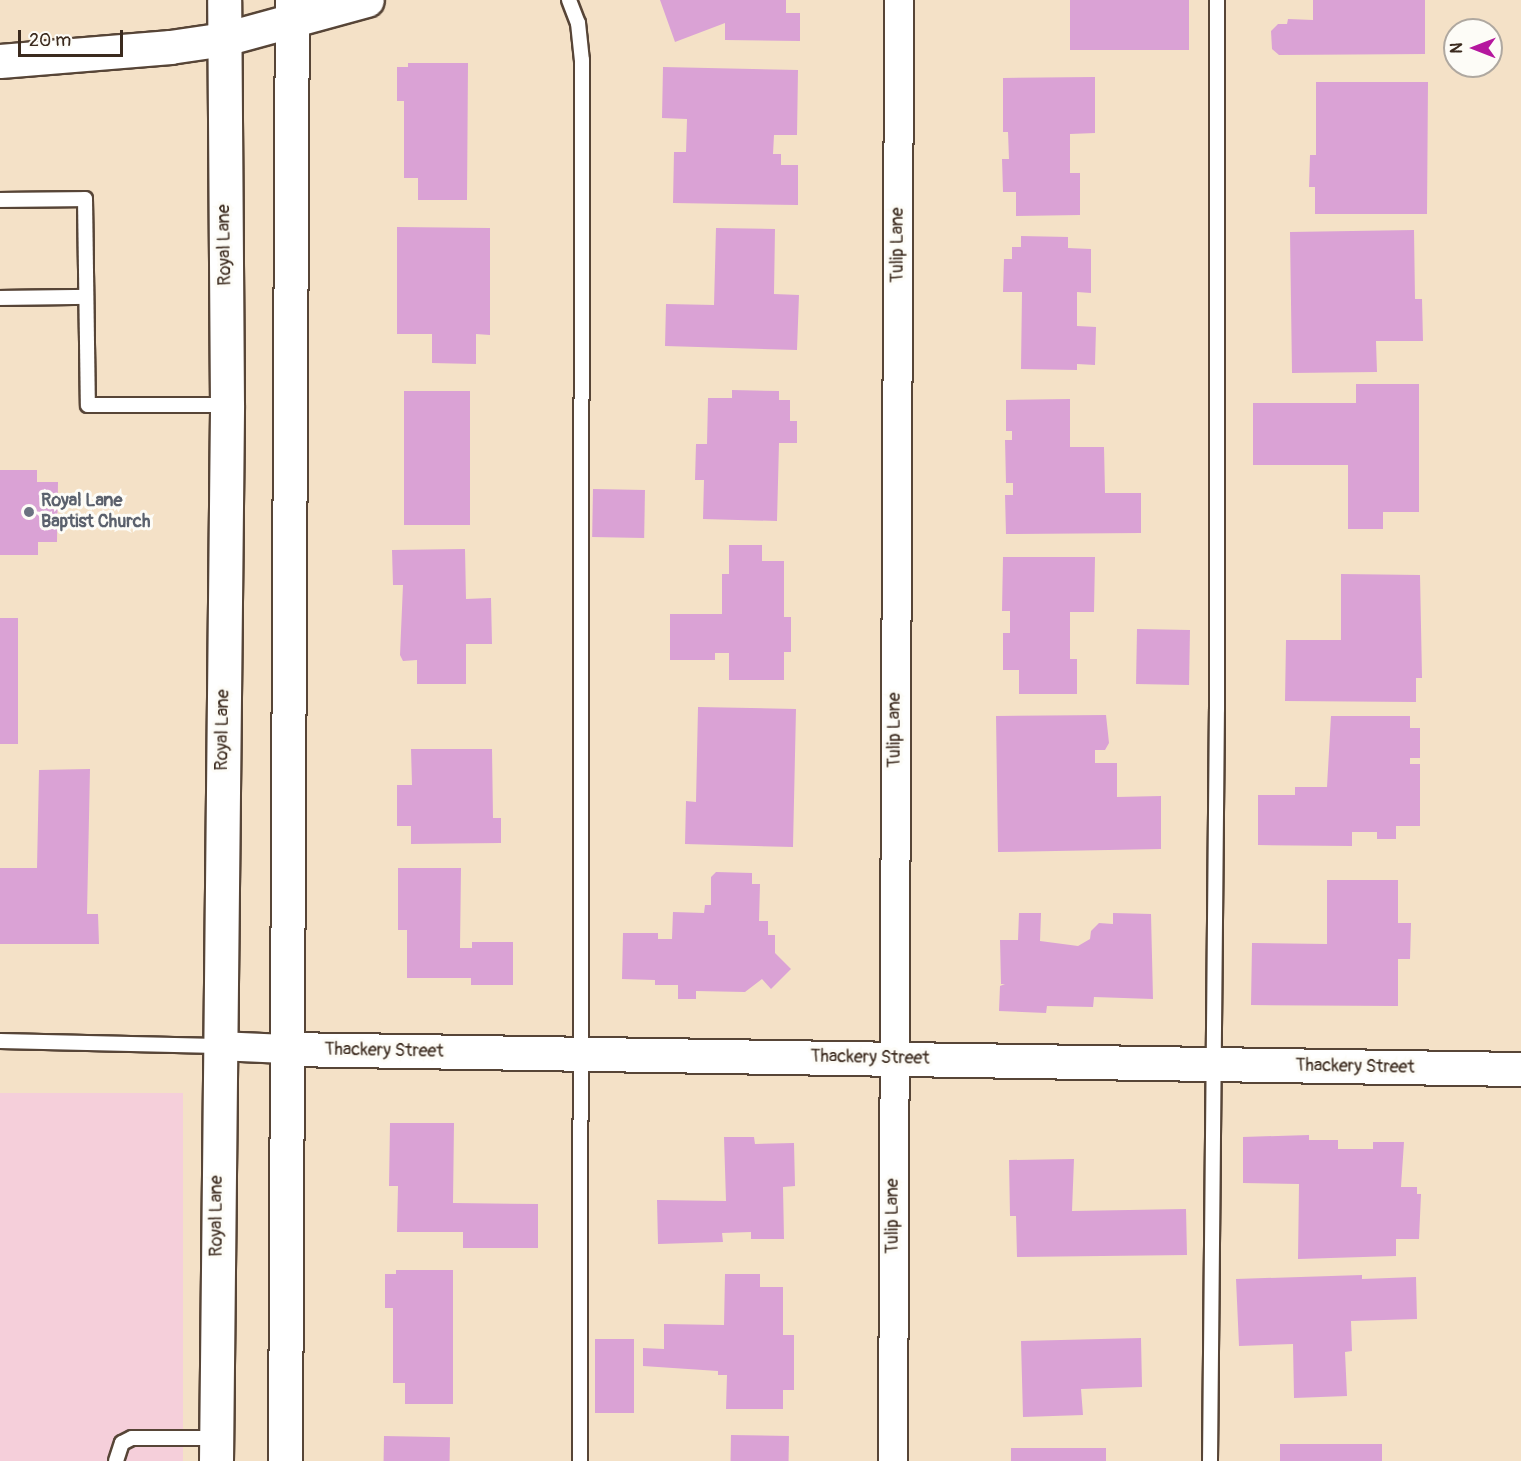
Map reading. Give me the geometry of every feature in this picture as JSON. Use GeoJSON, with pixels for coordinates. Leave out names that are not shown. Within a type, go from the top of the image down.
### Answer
{"type":"FeatureCollection","features":[{"type":"Feature","properties":{"kind":"main road","name":"Royal Lane"},"geometry":{"type":"LineString","coordinates":[[216,1450],[218,1046],[227,405],[224,0]]}},
{"type":"Feature","properties":{"kind":"main road"},"geometry":{"type":"LineString","coordinates":[[0,61],[224,39],[292,10],[367,0]]}},
{"type":"Feature","properties":{"kind":"main road"},"geometry":{"type":"LineString","coordinates":[[285,1461],[292,10]]}},
{"type":"Feature","properties":{"kind":"main road","name":"Thackery Street"},"geometry":{"type":"LineString","coordinates":[[286,1049],[582,1056],[893,1058],[1211,1066],[1521,1069]]}},
{"type":"Feature","properties":{"kind":"street","name":"Tulip Lane"},"geometry":{"type":"LineString","coordinates":[[893,1461],[899,0]]}},
{"type":"Feature","properties":{"kind":"street","name":"Thackery Street"},"geometry":{"type":"LineString","coordinates":[[218,1046],[286,1049]]}},
{"type":"Feature","properties":{"kind":"lane"},"geometry":{"type":"LineString","coordinates":[[569,0],[578,23],[582,60],[580,1461]]}},
{"type":"Feature","properties":{"kind":"lane"},"geometry":{"type":"LineString","coordinates":[[1210,1461],[1211,1066],[1217,709],[1217,0]]}},
{"type":"Feature","properties":{"kind":"lane"},"geometry":{"type":"LineString","coordinates":[[0,200],[85,199],[88,405],[227,405]]}},
{"type":"Feature","properties":{"kind":"lane"},"geometry":{"type":"LineString","coordinates":[[0,298],[86,297]]}},
{"type":"Feature","properties":{"kind":"lane"},"geometry":{"type":"LineString","coordinates":[[0,1041],[218,1046]]}},
{"type":"Feature","properties":{"kind":"lane"},"geometry":{"type":"LineString","coordinates":[[116,1461],[122,1443],[132,1438],[216,1450]]}},
{"type":"Feature","properties":{"kind":"shaded area"},"geometry":{"type":"Polygon","coordinates":[[[0,1093],[183,1093],[183,1461],[0,1461],[0,1093]]]}},
{"type":"Feature","properties":{"kind":"building"},"geometry":{"type":"Polygon","coordinates":[[[660,0],[786,0],[786,13],[800,13],[800,41],[725,40],[725,23],[675,42],[660,0]]]}},
{"type":"Feature","properties":{"kind":"building"},"geometry":{"type":"Polygon","coordinates":[[[1070,0],[1189,0],[1189,50],[1070,50],[1070,0]]]}},
{"type":"Feature","properties":{"kind":"building"},"geometry":{"type":"Polygon","coordinates":[[[1313,0],[1425,0],[1425,54],[1279,55],[1272,49],[1271,31],[1278,24],[1287,24],[1288,19],[1313,20],[1313,0]]]}},
{"type":"Feature","properties":{"kind":"building"},"geometry":{"type":"Polygon","coordinates":[[[408,63],[468,63],[467,200],[418,200],[418,178],[404,178],[404,101],[397,101],[397,67],[408,67],[408,63]]]}},
{"type":"Feature","properties":{"kind":"building"},"geometry":{"type":"Polygon","coordinates":[[[663,67],[798,70],[797,135],[774,135],[773,154],[781,154],[781,165],[798,165],[798,205],[673,203],[674,152],[686,152],[687,119],[662,118],[663,67]]]}},
{"type":"Feature","properties":{"kind":"building"},"geometry":{"type":"Polygon","coordinates":[[[1095,77],[1095,133],[1070,134],[1070,173],[1080,173],[1080,215],[1016,216],[1016,192],[1003,192],[1002,159],[1009,159],[1008,132],[1003,132],[1003,78],[1095,77]]]}},
{"type":"Feature","properties":{"kind":"building"},"geometry":{"type":"Polygon","coordinates":[[[1316,82],[1428,82],[1427,214],[1315,214],[1315,187],[1309,187],[1310,155],[1316,155],[1316,82]]]}},
{"type":"Feature","properties":{"kind":"building"},"geometry":{"type":"Polygon","coordinates":[[[397,227],[490,228],[490,335],[476,334],[476,364],[432,363],[432,334],[397,334],[397,227]]]}},
{"type":"Feature","properties":{"kind":"building"},"geometry":{"type":"Polygon","coordinates":[[[716,228],[775,229],[774,294],[799,295],[797,350],[665,346],[666,304],[714,305],[716,228]]]}},
{"type":"Feature","properties":{"kind":"building"},"geometry":{"type":"Polygon","coordinates":[[[1414,230],[1415,299],[1422,299],[1423,341],[1376,341],[1377,372],[1292,373],[1290,232],[1414,230]]]}},
{"type":"Feature","properties":{"kind":"building"},"geometry":{"type":"Polygon","coordinates":[[[1021,236],[1068,237],[1068,248],[1091,249],[1091,293],[1077,292],[1077,326],[1096,327],[1095,365],[1077,364],[1077,370],[1021,369],[1022,292],[1003,292],[1004,259],[1012,259],[1012,247],[1021,247],[1021,236]]]}},
{"type":"Feature","properties":{"kind":"building"},"geometry":{"type":"Polygon","coordinates":[[[1356,384],[1419,384],[1419,512],[1383,512],[1383,529],[1348,529],[1348,465],[1253,465],[1253,403],[1356,403],[1356,384]]]}},
{"type":"Feature","properties":{"kind":"building"},"geometry":{"type":"Polygon","coordinates":[[[732,390],[779,391],[779,400],[790,400],[790,421],[797,421],[797,443],[779,443],[777,521],[703,519],[704,480],[695,480],[696,444],[707,444],[708,398],[732,398],[732,390]]]}},
{"type":"Feature","properties":{"kind":"building"},"geometry":{"type":"Polygon","coordinates":[[[404,391],[470,391],[470,525],[404,525],[404,391]]]}},
{"type":"Feature","properties":{"kind":"building"},"geometry":{"type":"Polygon","coordinates":[[[1070,399],[1070,447],[1104,447],[1105,493],[1141,493],[1141,533],[1006,534],[1005,495],[1013,495],[1013,483],[1006,483],[1005,440],[1012,440],[1012,431],[1006,431],[1006,400],[1070,399]]]}},
{"type":"Feature","properties":{"kind":"building","name":"Royal Lane Baptist Church"},"geometry":{"type":"Polygon","coordinates":[[[0,470],[37,470],[37,482],[58,482],[57,542],[38,542],[38,555],[0,555],[0,470]]]}},
{"type":"Feature","properties":{"kind":"building"},"geometry":{"type":"Polygon","coordinates":[[[593,489],[645,490],[644,538],[592,537],[593,489]]]}},
{"type":"Feature","properties":{"kind":"building"},"geometry":{"type":"Polygon","coordinates":[[[729,545],[762,545],[762,561],[784,561],[784,617],[791,617],[791,652],[784,652],[784,680],[729,680],[729,653],[715,653],[715,660],[670,660],[670,614],[722,614],[722,574],[729,574],[729,545]]]}},
{"type":"Feature","properties":{"kind":"building"},"geometry":{"type":"Polygon","coordinates":[[[465,549],[466,599],[491,598],[492,644],[466,644],[466,684],[417,684],[417,660],[403,661],[400,655],[403,585],[393,585],[392,550],[465,549]]]}},
{"type":"Feature","properties":{"kind":"building"},"geometry":{"type":"Polygon","coordinates":[[[1003,557],[1095,557],[1094,612],[1070,612],[1070,659],[1077,659],[1077,694],[1019,694],[1019,670],[1003,670],[1003,633],[1010,633],[1010,611],[1002,611],[1003,557]]]}},
{"type":"Feature","properties":{"kind":"building"},"geometry":{"type":"Polygon","coordinates":[[[1341,574],[1420,575],[1422,678],[1416,678],[1416,702],[1285,701],[1286,640],[1341,640],[1341,574]]]}},
{"type":"Feature","properties":{"kind":"building"},"geometry":{"type":"Polygon","coordinates":[[[0,618],[18,618],[18,744],[0,744],[0,618]]]}},
{"type":"Feature","properties":{"kind":"building"},"geometry":{"type":"Polygon","coordinates":[[[1137,629],[1190,630],[1189,685],[1136,684],[1137,629]]]}},
{"type":"Feature","properties":{"kind":"building"},"geometry":{"type":"Polygon","coordinates":[[[698,707],[796,709],[793,847],[685,844],[686,801],[696,802],[698,707]]]}},
{"type":"Feature","properties":{"kind":"building"},"geometry":{"type":"Polygon","coordinates":[[[1106,715],[1109,743],[1105,750],[1095,750],[1095,763],[1117,763],[1117,797],[1161,796],[1161,849],[998,852],[996,716],[1106,715]]]}},
{"type":"Feature","properties":{"kind":"building"},"geometry":{"type":"Polygon","coordinates":[[[1331,716],[1410,716],[1410,728],[1420,728],[1420,758],[1410,758],[1410,764],[1420,764],[1420,826],[1396,826],[1396,839],[1377,839],[1377,832],[1352,832],[1352,846],[1258,845],[1258,795],[1295,795],[1295,787],[1327,787],[1331,716]]]}},
{"type":"Feature","properties":{"kind":"building"},"geometry":{"type":"Polygon","coordinates":[[[411,749],[492,749],[493,818],[501,818],[501,843],[411,844],[411,826],[397,826],[397,785],[412,785],[411,749]]]}},
{"type":"Feature","properties":{"kind":"building"},"geometry":{"type":"Polygon","coordinates":[[[90,769],[87,914],[98,914],[99,944],[0,944],[0,868],[37,868],[39,770],[90,769]]]}},
{"type":"Feature","properties":{"kind":"building"},"geometry":{"type":"Polygon","coordinates":[[[398,868],[461,868],[460,948],[472,948],[472,942],[513,942],[513,985],[471,985],[471,978],[407,978],[407,930],[398,930],[398,868]]]}},
{"type":"Feature","properties":{"kind":"building"},"geometry":{"type":"Polygon","coordinates":[[[716,872],[752,873],[752,884],[760,884],[759,921],[768,921],[768,935],[775,935],[775,953],[791,969],[771,989],[762,979],[745,992],[696,991],[696,999],[678,999],[678,985],[655,985],[655,980],[622,979],[623,933],[658,933],[658,939],[672,939],[673,912],[704,913],[705,905],[711,905],[711,877],[716,872]]]}},
{"type":"Feature","properties":{"kind":"building"},"geometry":{"type":"Polygon","coordinates":[[[1327,880],[1398,880],[1398,923],[1411,923],[1410,959],[1398,959],[1398,1006],[1251,1005],[1252,943],[1327,944],[1327,880]]]}},
{"type":"Feature","properties":{"kind":"building"},"geometry":{"type":"Polygon","coordinates":[[[1019,913],[1041,913],[1040,941],[1078,946],[1090,939],[1091,931],[1099,923],[1113,924],[1113,913],[1151,914],[1153,999],[1094,997],[1093,1007],[1047,1006],[1046,1013],[999,1011],[1000,986],[1005,984],[1001,984],[1000,940],[1018,940],[1019,913]]]}},
{"type":"Feature","properties":{"kind":"building"},"geometry":{"type":"Polygon","coordinates":[[[390,1123],[454,1123],[453,1203],[538,1204],[538,1248],[463,1248],[463,1232],[397,1232],[398,1186],[389,1186],[390,1123]]]}},
{"type":"Feature","properties":{"kind":"building"},"geometry":{"type":"Polygon","coordinates":[[[1309,1135],[1309,1140],[1338,1140],[1338,1149],[1373,1149],[1373,1142],[1404,1142],[1401,1187],[1417,1187],[1417,1194],[1421,1194],[1419,1239],[1396,1239],[1396,1256],[1298,1259],[1299,1184],[1243,1183],[1243,1137],[1309,1135]]]}},
{"type":"Feature","properties":{"kind":"building"},"geometry":{"type":"Polygon","coordinates":[[[724,1137],[754,1137],[755,1144],[794,1143],[795,1186],[783,1187],[784,1239],[751,1239],[751,1232],[722,1233],[723,1242],[658,1244],[657,1200],[726,1201],[724,1137]]]}},
{"type":"Feature","properties":{"kind":"building"},"geometry":{"type":"Polygon","coordinates":[[[1074,1159],[1072,1211],[1186,1209],[1187,1255],[1017,1257],[1016,1216],[1010,1216],[1009,1160],[1074,1159]]]}},
{"type":"Feature","properties":{"kind":"building"},"geometry":{"type":"Polygon","coordinates":[[[396,1270],[453,1270],[453,1404],[405,1404],[405,1383],[393,1383],[393,1308],[385,1308],[385,1274],[396,1274],[396,1270]]]}},
{"type":"Feature","properties":{"kind":"building"},"geometry":{"type":"Polygon","coordinates":[[[725,1274],[760,1274],[760,1287],[783,1287],[783,1335],[794,1335],[794,1390],[783,1390],[783,1409],[726,1409],[727,1375],[718,1375],[718,1371],[643,1366],[643,1348],[664,1349],[664,1324],[724,1325],[725,1274]]]}},
{"type":"Feature","properties":{"kind":"building"},"geometry":{"type":"Polygon","coordinates":[[[1362,1275],[1362,1279],[1416,1277],[1417,1319],[1351,1321],[1352,1351],[1345,1352],[1347,1396],[1294,1398],[1293,1344],[1239,1346],[1236,1279],[1362,1275]]]}},
{"type":"Feature","properties":{"kind":"building"},"geometry":{"type":"Polygon","coordinates":[[[1141,1338],[1142,1387],[1081,1389],[1083,1415],[1023,1417],[1021,1341],[1141,1338]]]}},
{"type":"Feature","properties":{"kind":"building"},"geometry":{"type":"Polygon","coordinates":[[[595,1339],[634,1339],[634,1413],[595,1413],[595,1339]]]}},
{"type":"Feature","properties":{"kind":"building"},"geometry":{"type":"Polygon","coordinates":[[[731,1435],[789,1436],[789,1461],[731,1461],[731,1435]]]}},
{"type":"Feature","properties":{"kind":"building"},"geometry":{"type":"Polygon","coordinates":[[[384,1436],[450,1437],[450,1461],[384,1461],[384,1436]]]}},
{"type":"Feature","properties":{"kind":"building"},"geometry":{"type":"Polygon","coordinates":[[[1280,1444],[1382,1444],[1382,1461],[1280,1461],[1280,1444]]]}},
{"type":"Feature","properties":{"kind":"building"},"geometry":{"type":"Polygon","coordinates":[[[1011,1448],[1106,1448],[1106,1461],[1011,1461],[1011,1448]]]}},
{"type":"Feature","properties":{"kind":"place","name":"Royal Lane Baptist Church"},"geometry":{"type":"Point","coordinates":[29,512]}}]}
